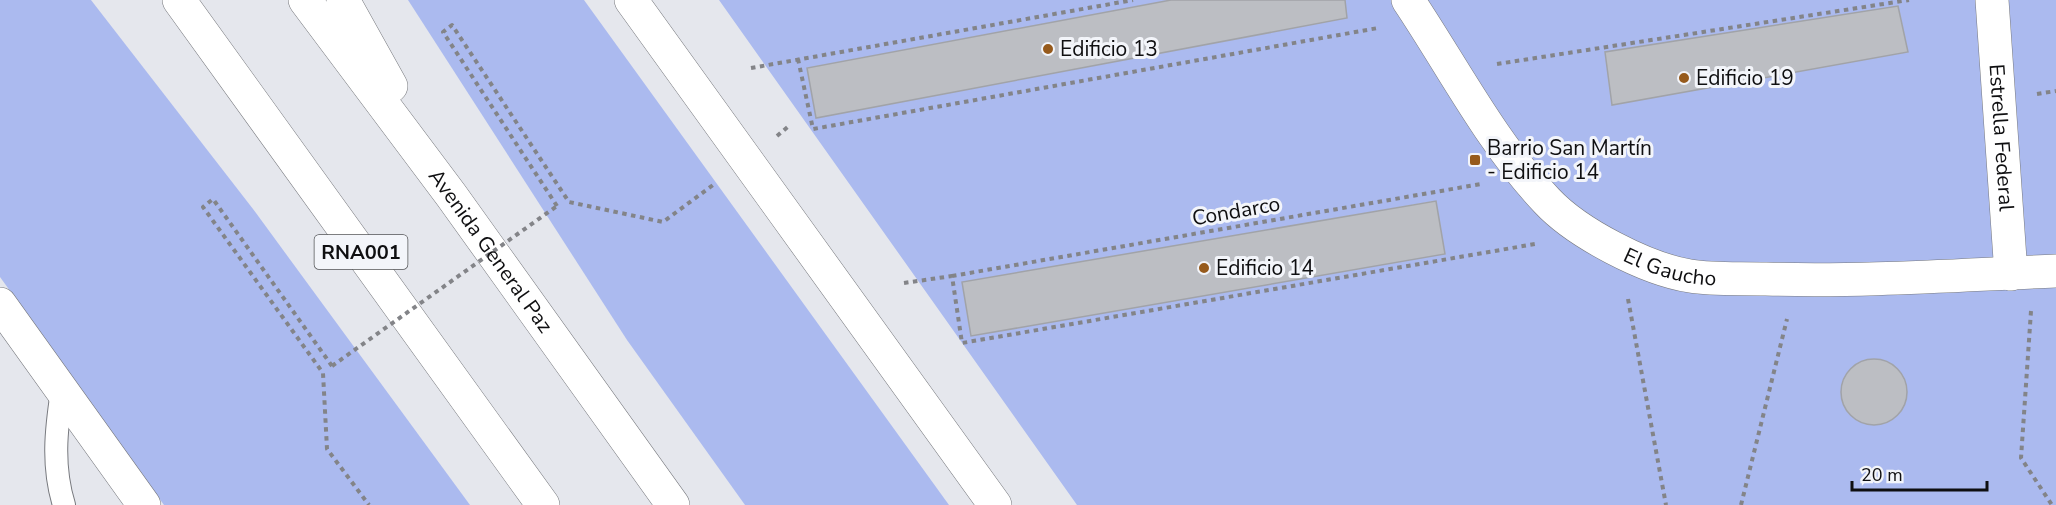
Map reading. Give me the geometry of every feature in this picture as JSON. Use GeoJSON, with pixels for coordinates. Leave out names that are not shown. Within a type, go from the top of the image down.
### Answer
{"type":"FeatureCollection","features":[{"type":"Feature","properties":{"kind":"main road","name":"RNA001"},"geometry":{"type":"LineString","coordinates":[[179,0],[543,505]]}},
{"type":"Feature","properties":{"kind":"main road","name":"Avenida General Paz"},"geometry":{"type":"LineString","coordinates":[[305,0],[451,195],[673,505]]}},
{"type":"Feature","properties":{"kind":"main road"},"geometry":{"type":"LineString","coordinates":[[343,0],[451,195]]}},
{"type":"Feature","properties":{"kind":"main road"},"geometry":{"type":"LineString","coordinates":[[631,0],[995,505]]}},
{"type":"Feature","properties":{"kind":"main road","name":"Estrella Federal"},"geometry":{"type":"LineString","coordinates":[[1992,0],[2034,272]]}},
{"type":"Feature","properties":{"kind":"main road","name":"El Gaucho"},"geometry":{"type":"LineString","coordinates":[[1415,10],[1452,72],[1548,203],[1591,234],[1633,257],[1663,269],[1691,276],[1796,280],[1837,281],[2034,272]]}},
{"type":"Feature","properties":{"kind":"main road"},"geometry":{"type":"LineString","coordinates":[[0,304],[144,505]]}},
{"type":"Feature","properties":{"kind":"lane"},"geometry":{"type":"LineString","coordinates":[[62,391],[55,438],[58,485],[64,505]]}},
{"type":"Feature","properties":{"kind":"path"},"geometry":{"type":"LineString","coordinates":[[751,68],[1133,0]]}},
{"type":"Feature","properties":{"kind":"path"},"geometry":{"type":"LineString","coordinates":[[1452,72],[1909,0]]}},
{"type":"Feature","properties":{"kind":"path"},"geometry":{"type":"LineString","coordinates":[[798,59],[813,129],[1415,10]]}},
{"type":"Feature","properties":{"kind":"path"},"geometry":{"type":"LineString","coordinates":[[369,505],[327,449],[323,373],[203,207],[213,200],[332,366],[556,206],[443,32],[452,25],[568,202],[663,222],[790,126]]}},
{"type":"Feature","properties":{"kind":"path","name":"Condarco"},"geometry":{"type":"LineString","coordinates":[[904,283],[1526,176]]}},
{"type":"Feature","properties":{"kind":"path"},"geometry":{"type":"LineString","coordinates":[[952,276],[962,343],[1591,234]]}},
{"type":"Feature","properties":{"kind":"path"},"geometry":{"type":"LineString","coordinates":[[1633,257],[1627,290],[1666,505]]}},
{"type":"Feature","properties":{"kind":"path"},"geometry":{"type":"LineString","coordinates":[[2034,272],[2021,458],[2052,505]]}},
{"type":"Feature","properties":{"kind":"path"},"geometry":{"type":"LineString","coordinates":[[1740,505],[1796,280]]}},
{"type":"Feature","properties":{"kind":"shaded area"},"geometry":{"type":"Polygon","coordinates":[[[0,0],[91,0],[253,209],[470,505],[164,505],[0,277],[0,0]]]}},
{"type":"Feature","properties":{"kind":"shaded area"},"geometry":{"type":"Polygon","coordinates":[[[408,0],[584,0],[949,505],[745,505],[627,340],[408,0]]]}},
{"type":"Feature","properties":{"kind":"shaded area"},"geometry":{"type":"Polygon","coordinates":[[[719,0],[1171,0],[807,68],[816,118],[1289,29],[1284,0],[2056,0],[2056,505],[1077,505],[719,0]],[[1898,7],[1605,52],[1612,104],[1908,52],[1898,7]],[[1435,201],[963,282],[971,336],[1444,254],[1435,201]]]}},
{"type":"Feature","properties":{"kind":"building","name":"Edificio 13"},"geometry":{"type":"Polygon","coordinates":[[[1171,0],[1345,0],[1347,18],[816,118],[807,68],[1171,0]]]}},
{"type":"Feature","properties":{"kind":"building","name":"Edificio 19"},"geometry":{"type":"Polygon","coordinates":[[[1898,6],[1908,52],[1612,105],[1605,52],[1898,6]]]}},
{"type":"Feature","properties":{"kind":"building","name":"Edificio 14"},"geometry":{"type":"Polygon","coordinates":[[[1436,201],[1445,254],[971,336],[962,282],[1436,201]]]}},
{"type":"Feature","properties":{"kind":"building"},"geometry":{"type":"Polygon","coordinates":[[[1874,359],[1887,362],[1897,369],[1904,379],[1907,392],[1904,405],[1897,415],[1887,422],[1874,425],[1861,422],[1851,415],[1844,405],[1841,392],[1844,379],[1851,369],[1861,362],[1874,359]]]}},
{"type":"Feature","properties":{"kind":"place","name":"Edificio 13"},"geometry":{"type":"Point","coordinates":[1048,49]}},
{"type":"Feature","properties":{"kind":"place","name":"Edificio 19"},"geometry":{"type":"Point","coordinates":[1684,78]}},
{"type":"Feature","properties":{"kind":"place","name":"Barrio San Martín - Edificio 14"},"geometry":{"type":"Point","coordinates":[1475,160]}},
{"type":"Feature","properties":{"kind":"place","name":"Edificio 14"},"geometry":{"type":"Point","coordinates":[1204,268]}}]}
